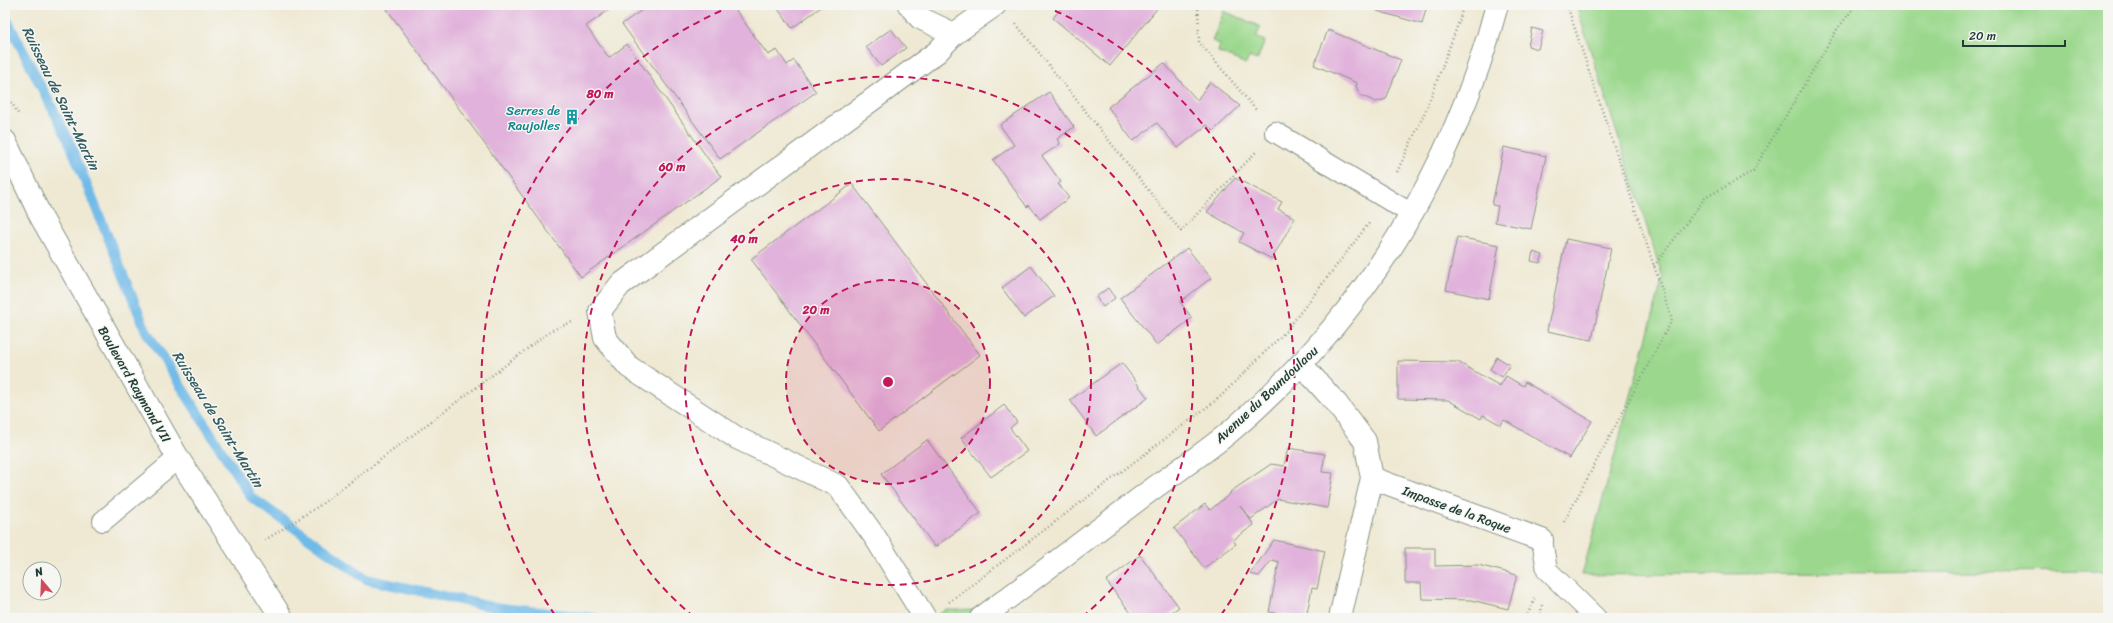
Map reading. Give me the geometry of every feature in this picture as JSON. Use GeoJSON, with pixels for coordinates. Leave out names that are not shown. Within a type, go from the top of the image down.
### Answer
{"type":"FeatureCollection","features":[{"type":"Feature","properties":{"kind":"street"},"geometry":{"type":"LineString","coordinates":[[909,5],[920,18],[954,34]]}},
{"type":"Feature","properties":{"kind":"street"},"geometry":{"type":"LineString","coordinates":[[925,618],[875,537],[838,486],[737,438],[629,367],[605,338],[600,311],[620,285],[937,52],[954,34],[995,5]]}},
{"type":"Feature","properties":{"kind":"street","name":"Avenue du Boundoulaou"},"geometry":{"type":"LineString","coordinates":[[981,618],[1232,430],[1301,364],[1345,314],[1375,274],[1412,214],[1439,164],[1478,68],[1497,5]]}},
{"type":"Feature","properties":{"kind":"street","name":"Boulevard Raymond VII"},"geometry":{"type":"LineString","coordinates":[[5,141],[41,217],[178,458],[282,618]]}},
{"type":"Feature","properties":{"kind":"street"},"geometry":{"type":"LineString","coordinates":[[1301,364],[1336,403],[1365,441],[1372,478],[1340,618]]}},
{"type":"Feature","properties":{"kind":"street","name":"Impasse de la Roque"},"geometry":{"type":"LineString","coordinates":[[1372,478],[1542,540]]}},
{"type":"Feature","properties":{"kind":"lane"},"geometry":{"type":"LineString","coordinates":[[1275,132],[1412,214]]}},
{"type":"Feature","properties":{"kind":"lane"},"geometry":{"type":"LineString","coordinates":[[103,521],[178,458]]}},
{"type":"Feature","properties":{"kind":"lane"},"geometry":{"type":"LineString","coordinates":[[1542,540],[1547,570],[1596,618]]}},
{"type":"Feature","properties":{"kind":"path"},"geometry":{"type":"LineString","coordinates":[[1016,23],[1181,231],[1275,132],[1199,42],[1198,5]]}},
{"type":"Feature","properties":{"kind":"path"},"geometry":{"type":"LineString","coordinates":[[944,605],[1220,398],[1286,331],[1360,237],[1385,198],[1426,110],[1460,19],[1463,5]]}},
{"type":"Feature","properties":{"kind":"path"},"geometry":{"type":"LineString","coordinates":[[1542,540],[1564,522],[1672,320],[1566,5]]}},
{"type":"Feature","properties":{"kind":"path"},"geometry":{"type":"LineString","coordinates":[[1654,266],[1705,198],[1753,171],[1838,28],[1856,5]]}},
{"type":"Feature","properties":{"kind":"path"},"geometry":{"type":"LineString","coordinates":[[261,542],[319,506],[552,330],[600,311]]}},
{"type":"Feature","properties":{"kind":"green space"},"geometry":{"type":"Polygon","coordinates":[[[1576,5],[2108,5],[2108,571],[1582,575],[1663,278],[1576,5]]]}},
{"type":"Feature","properties":{"kind":"green space"},"geometry":{"type":"Polygon","coordinates":[[[1224,11],[1261,27],[1256,37],[1265,41],[1257,60],[1249,57],[1246,64],[1218,52],[1220,44],[1212,41],[1224,11]]]}},
{"type":"Feature","properties":{"kind":"green space"},"geometry":{"type":"Polygon","coordinates":[[[945,610],[1055,611],[1062,618],[933,618],[945,610]]]}},
{"type":"Feature","properties":{"kind":"building","name":"Serres de Raujolles"},"geometry":{"type":"Polygon","coordinates":[[[384,5],[616,5],[586,26],[609,58],[627,44],[721,177],[581,277],[384,5]]]}},
{"type":"Feature","properties":{"kind":"building"},"geometry":{"type":"Polygon","coordinates":[[[649,5],[732,5],[768,55],[777,50],[787,65],[794,60],[816,92],[720,159],[622,24],[649,5]]]}},
{"type":"Feature","properties":{"kind":"building"},"geometry":{"type":"Polygon","coordinates":[[[775,5],[824,5],[792,28],[775,5]]]}},
{"type":"Feature","properties":{"kind":"building"},"geometry":{"type":"Polygon","coordinates":[[[1064,5],[1160,5],[1110,66],[1053,18],[1064,5]]]}},
{"type":"Feature","properties":{"kind":"building"},"geometry":{"type":"Polygon","coordinates":[[[1378,5],[1427,5],[1422,24],[1377,11],[1378,5]]]}},
{"type":"Feature","properties":{"kind":"building"},"geometry":{"type":"Polygon","coordinates":[[[1532,28],[1543,31],[1538,49],[1528,46],[1532,28]]]}},
{"type":"Feature","properties":{"kind":"building"},"geometry":{"type":"Polygon","coordinates":[[[891,29],[906,48],[881,66],[866,47],[891,29]]]}},
{"type":"Feature","properties":{"kind":"building"},"geometry":{"type":"Polygon","coordinates":[[[1328,30],[1401,60],[1386,99],[1376,102],[1360,95],[1356,86],[1357,83],[1314,65],[1328,30]]]}},
{"type":"Feature","properties":{"kind":"building"},"geometry":{"type":"Polygon","coordinates":[[[1164,63],[1197,100],[1210,82],[1240,106],[1213,131],[1207,125],[1178,148],[1157,123],[1133,141],[1108,107],[1164,63]]]}},
{"type":"Feature","properties":{"kind":"building"},"geometry":{"type":"Polygon","coordinates":[[[1049,92],[1074,127],[1057,139],[1060,144],[1042,156],[1061,182],[1058,184],[1069,198],[1040,219],[1029,205],[1027,207],[993,160],[1014,145],[1000,125],[1049,92]]]}},
{"type":"Feature","properties":{"kind":"building"},"geometry":{"type":"Polygon","coordinates":[[[1504,147],[1546,156],[1531,229],[1495,222],[1498,206],[1492,205],[1504,147]]]}},
{"type":"Feature","properties":{"kind":"building"},"geometry":{"type":"Polygon","coordinates":[[[1235,178],[1282,202],[1278,209],[1295,218],[1272,259],[1239,242],[1244,233],[1207,212],[1235,178]]]}},
{"type":"Feature","properties":{"kind":"building"},"geometry":{"type":"Polygon","coordinates":[[[852,184],[980,355],[879,431],[751,259],[852,184]]]}},
{"type":"Feature","properties":{"kind":"building"},"geometry":{"type":"Polygon","coordinates":[[[1457,237],[1499,245],[1489,299],[1446,290],[1457,237]]]}},
{"type":"Feature","properties":{"kind":"building"},"geometry":{"type":"Polygon","coordinates":[[[1566,239],[1611,248],[1592,340],[1547,331],[1566,239]]]}},
{"type":"Feature","properties":{"kind":"building"},"geometry":{"type":"Polygon","coordinates":[[[1187,248],[1211,278],[1180,302],[1192,318],[1157,345],[1120,298],[1187,248]]]}},
{"type":"Feature","properties":{"kind":"building"},"geometry":{"type":"Polygon","coordinates":[[[1533,252],[1543,255],[1540,263],[1531,261],[1533,252]]]}},
{"type":"Feature","properties":{"kind":"building"},"geometry":{"type":"Polygon","coordinates":[[[1031,266],[1054,296],[1024,318],[1002,288],[1031,266]]]}},
{"type":"Feature","properties":{"kind":"building"},"geometry":{"type":"Polygon","coordinates":[[[1108,288],[1115,298],[1103,307],[1096,297],[1108,288]]]}},
{"type":"Feature","properties":{"kind":"building"},"geometry":{"type":"Polygon","coordinates":[[[1497,357],[1510,365],[1502,377],[1490,369],[1497,357]]]}},
{"type":"Feature","properties":{"kind":"building"},"geometry":{"type":"Polygon","coordinates":[[[1398,361],[1458,362],[1500,386],[1506,376],[1523,386],[1525,382],[1592,421],[1570,458],[1504,420],[1501,425],[1483,415],[1481,419],[1448,400],[1398,399],[1398,361]]]}},
{"type":"Feature","properties":{"kind":"building"},"geometry":{"type":"Polygon","coordinates":[[[1122,363],[1148,398],[1096,436],[1070,400],[1122,363]]]}},
{"type":"Feature","properties":{"kind":"building"},"geometry":{"type":"Polygon","coordinates":[[[1004,405],[1017,422],[1010,428],[1027,451],[991,477],[961,438],[1004,405]]]}},
{"type":"Feature","properties":{"kind":"building"},"geometry":{"type":"Polygon","coordinates":[[[927,440],[981,513],[935,547],[881,474],[927,440]]]}},
{"type":"Feature","properties":{"kind":"building"},"geometry":{"type":"Polygon","coordinates":[[[1288,448],[1325,454],[1322,472],[1333,473],[1327,508],[1278,499],[1251,519],[1240,506],[1254,525],[1233,540],[1236,544],[1204,568],[1174,528],[1205,504],[1210,510],[1231,493],[1230,492],[1271,464],[1284,466],[1288,448]]]}},
{"type":"Feature","properties":{"kind":"building"},"geometry":{"type":"Polygon","coordinates":[[[1274,540],[1325,551],[1317,589],[1312,588],[1306,618],[1269,612],[1279,562],[1272,560],[1259,576],[1250,574],[1274,540]]]}},
{"type":"Feature","properties":{"kind":"building"},"geometry":{"type":"Polygon","coordinates":[[[1405,548],[1435,548],[1435,566],[1478,565],[1517,575],[1508,609],[1471,600],[1422,599],[1421,583],[1405,583],[1405,548]]]}},
{"type":"Feature","properties":{"kind":"building"},"geometry":{"type":"Polygon","coordinates":[[[1140,555],[1179,607],[1164,618],[1135,618],[1106,581],[1140,555]]]}},
{"type":"Feature","properties":{"kind":"building"},"geometry":{"type":"Polygon","coordinates":[[[2004,613],[2005,618],[1987,618],[2004,613]]]}},
{"type":"Feature","properties":{"kind":"waterway","name":"Ruisseau de Saint-Martin"},"geometry":{"type":"LineString","coordinates":[[5,16],[69,141],[146,331],[251,497],[366,579],[492,607],[595,618]]}},
{"type":"Feature","properties":{"kind":"place","name":"Serres de Raujolles"},"geometry":{"type":"Point","coordinates":[572,117]}}]}
